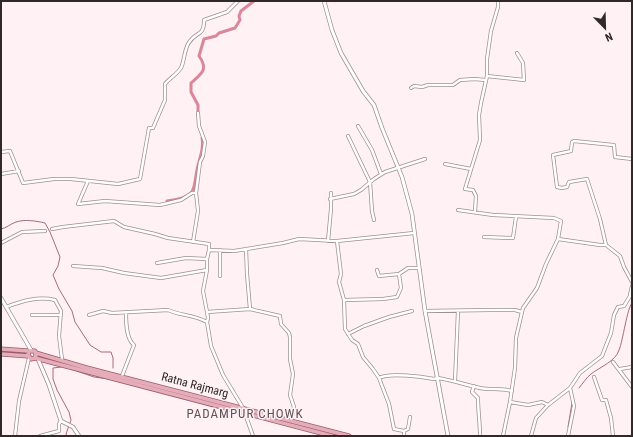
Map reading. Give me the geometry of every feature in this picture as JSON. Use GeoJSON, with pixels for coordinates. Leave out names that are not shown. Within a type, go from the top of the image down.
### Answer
{"type":"FeatureCollection","features":[{"type":"Feature","properties":{"kind":"main road","name":"Ratna Rajmarg"},"geometry":{"type":"LineString","coordinates":[[1,349],[30,351],[62,359],[87,368],[348,436]]}},
{"type":"Feature","properties":{"kind":"main road"},"geometry":{"type":"LineString","coordinates":[[28,357],[30,351]]}},
{"type":"Feature","properties":{"kind":"main road"},"geometry":{"type":"LineString","coordinates":[[36,353],[36,358]]}},
{"type":"Feature","properties":{"kind":"main road","name":"Ratna Rajmarg"},"geometry":{"type":"LineString","coordinates":[[1,354],[36,358],[332,436]]}},
{"type":"Feature","properties":{"kind":"street"},"geometry":{"type":"LineString","coordinates":[[1,152],[10,151],[23,183],[54,179],[118,184],[140,179],[149,128],[153,128],[165,100],[165,84],[180,68],[184,53],[194,35],[200,33],[204,29],[204,20],[227,12],[238,1]]}},
{"type":"Feature","properties":{"kind":"street"},"geometry":{"type":"LineString","coordinates":[[324,1],[332,30],[341,53],[363,91],[374,105],[398,168],[412,214],[425,311],[448,436]]}},
{"type":"Feature","properties":{"kind":"street"},"geometry":{"type":"LineString","coordinates":[[475,212],[476,196],[474,190],[465,189],[480,140],[479,115],[487,76],[487,59],[492,22],[498,7],[498,1]]}},
{"type":"Feature","properties":{"kind":"street"},"geometry":{"type":"LineString","coordinates":[[487,76],[524,80],[523,62],[517,53]]}},
{"type":"Feature","properties":{"kind":"street"},"geometry":{"type":"LineString","coordinates":[[411,88],[414,86],[422,87],[428,85],[452,85],[460,80],[485,80]]}},
{"type":"Feature","properties":{"kind":"street"},"geometry":{"type":"LineString","coordinates":[[193,242],[198,211],[196,193],[200,162],[203,156],[205,142],[198,113]]}},
{"type":"Feature","properties":{"kind":"street"},"geometry":{"type":"LineString","coordinates":[[358,126],[372,150],[381,174]]}},
{"type":"Feature","properties":{"kind":"street"},"geometry":{"type":"LineString","coordinates":[[348,136],[370,182],[374,220]]}},
{"type":"Feature","properties":{"kind":"street"},"geometry":{"type":"LineString","coordinates":[[606,245],[588,180],[569,182],[567,187],[557,187],[553,154],[571,152],[572,142],[574,141],[614,145],[615,157],[632,159]]}},
{"type":"Feature","properties":{"kind":"street"},"geometry":{"type":"LineString","coordinates":[[330,199],[354,194],[381,174],[425,159]]}},
{"type":"Feature","properties":{"kind":"street"},"geometry":{"type":"LineString","coordinates":[[445,164],[471,169]]}},
{"type":"Feature","properties":{"kind":"street"},"geometry":{"type":"LineString","coordinates":[[1,174],[19,171]]}},
{"type":"Feature","properties":{"kind":"street"},"geometry":{"type":"LineString","coordinates":[[88,181],[78,204],[105,202],[160,204],[181,200],[187,198],[192,193],[196,193]]}},
{"type":"Feature","properties":{"kind":"street"},"geometry":{"type":"LineString","coordinates":[[328,241],[331,209],[330,193]]}},
{"type":"Feature","properties":{"kind":"street"},"geometry":{"type":"LineString","coordinates":[[458,210],[516,217],[554,218],[561,221],[558,239],[537,288],[523,308],[516,338],[515,368],[512,391],[503,436]]}},
{"type":"Feature","properties":{"kind":"street"},"geometry":{"type":"LineString","coordinates":[[484,237],[513,238],[516,217]]}},
{"type":"Feature","properties":{"kind":"street"},"geometry":{"type":"LineString","coordinates":[[52,229],[114,221],[130,229],[168,238],[209,244],[207,270],[203,291],[212,352],[223,375],[243,408],[252,436]]}},
{"type":"Feature","properties":{"kind":"street"},"geometry":{"type":"LineString","coordinates":[[1,243],[22,232],[45,230]]}},
{"type":"Feature","properties":{"kind":"street"},"geometry":{"type":"LineString","coordinates":[[209,250],[234,251],[299,239],[337,241],[414,233]]}},
{"type":"Feature","properties":{"kind":"street"},"geometry":{"type":"LineString","coordinates":[[558,239],[606,245],[620,256],[632,282]]}},
{"type":"Feature","properties":{"kind":"street"},"geometry":{"type":"LineString","coordinates":[[337,241],[341,274],[339,282],[344,300],[345,311],[344,324],[352,340],[358,344],[362,357],[374,368],[379,378],[389,404],[394,429],[404,431]]}},
{"type":"Feature","properties":{"kind":"street"},"geometry":{"type":"LineString","coordinates":[[246,249],[250,308]]}},
{"type":"Feature","properties":{"kind":"street"},"geometry":{"type":"LineString","coordinates":[[220,250],[220,276]]}},
{"type":"Feature","properties":{"kind":"street"},"geometry":{"type":"LineString","coordinates":[[157,263],[186,258],[207,259]]}},
{"type":"Feature","properties":{"kind":"street"},"geometry":{"type":"LineString","coordinates":[[73,266],[102,268],[124,273],[161,278],[207,270]]}},
{"type":"Feature","properties":{"kind":"street"},"geometry":{"type":"LineString","coordinates":[[377,270],[379,276],[399,274],[408,268],[419,268]]}},
{"type":"Feature","properties":{"kind":"street"},"geometry":{"type":"LineString","coordinates":[[344,300],[383,299],[397,297],[401,288],[399,274]]}},
{"type":"Feature","properties":{"kind":"street"},"geometry":{"type":"LineString","coordinates":[[531,436],[536,418],[548,404],[570,388],[580,373],[602,356],[611,333],[614,315],[618,308],[624,306],[631,295],[632,286]]}},
{"type":"Feature","properties":{"kind":"street"},"geometry":{"type":"LineString","coordinates":[[1,298],[30,351]]}},
{"type":"Feature","properties":{"kind":"street"},"geometry":{"type":"LineString","coordinates":[[6,307],[23,300],[55,300],[61,311],[59,336],[62,359]]}},
{"type":"Feature","properties":{"kind":"street"},"geometry":{"type":"LineString","coordinates":[[207,312],[250,308],[280,316],[281,324],[289,333],[290,359],[293,374],[290,396],[294,407],[291,420]]}},
{"type":"Feature","properties":{"kind":"street"},"geometry":{"type":"LineString","coordinates":[[89,315],[103,311],[112,314],[168,310],[175,313],[187,314],[207,322]]}},
{"type":"Feature","properties":{"kind":"street"},"geometry":{"type":"LineString","coordinates":[[425,311],[515,310],[522,312]]}},
{"type":"Feature","properties":{"kind":"street"},"geometry":{"type":"LineString","coordinates":[[348,334],[364,326],[389,317],[412,311]]}},
{"type":"Feature","properties":{"kind":"street"},"geometry":{"type":"LineString","coordinates":[[455,381],[458,311]]}},
{"type":"Feature","properties":{"kind":"street"},"geometry":{"type":"LineString","coordinates":[[122,376],[134,345],[131,343],[129,338],[126,313]]}},
{"type":"Feature","properties":{"kind":"street"},"geometry":{"type":"LineString","coordinates":[[32,315],[61,315]]}},
{"type":"Feature","properties":{"kind":"street"},"geometry":{"type":"LineString","coordinates":[[18,436],[15,436],[28,357]]}},
{"type":"Feature","properties":{"kind":"street"},"geometry":{"type":"LineString","coordinates":[[36,358],[49,385],[62,421],[70,425],[79,436]]}},
{"type":"Feature","properties":{"kind":"street"},"geometry":{"type":"LineString","coordinates":[[614,362],[632,387]]}},
{"type":"Feature","properties":{"kind":"street"},"geometry":{"type":"LineString","coordinates":[[620,370],[632,367]]}},
{"type":"Feature","properties":{"kind":"street"},"geometry":{"type":"LineString","coordinates":[[379,378],[384,375],[414,375],[455,381],[493,390],[504,389],[512,391]]}},
{"type":"Feature","properties":{"kind":"street"},"geometry":{"type":"LineString","coordinates":[[594,377],[602,400],[606,400],[611,418],[613,436]]}},
{"type":"Feature","properties":{"kind":"street"},"geometry":{"type":"LineString","coordinates":[[474,386],[472,392],[478,398],[480,436]]}},
{"type":"Feature","properties":{"kind":"street"},"geometry":{"type":"LineString","coordinates":[[568,436],[574,406],[570,388]]}},
{"type":"Feature","properties":{"kind":"street"},"geometry":{"type":"LineString","coordinates":[[510,402],[528,405],[542,402],[548,404]]}},
{"type":"Feature","properties":{"kind":"street"},"geometry":{"type":"LineString","coordinates":[[404,431],[408,429],[410,418]]}},
{"type":"Feature","properties":{"kind":"street"},"geometry":{"type":"LineString","coordinates":[[40,436],[59,431],[59,424],[62,421]]}},
{"type":"Feature","properties":{"kind":"street"},"geometry":{"type":"LineString","coordinates":[[404,431],[404,436]]}},
{"type":"Feature","properties":{"kind":"waterway"},"geometry":{"type":"LineString","coordinates":[[198,115],[198,105],[191,92],[191,83],[201,74],[204,68],[199,56],[204,39],[235,28],[240,20],[239,16],[241,11],[254,1]]}},
{"type":"Feature","properties":{"kind":"waterway"},"geometry":{"type":"LineString","coordinates":[[167,201],[186,197],[193,190],[202,150],[202,138]]}},
{"type":"Feature","properties":{"kind":"waterway"},"geometry":{"type":"LineString","coordinates":[[1,229],[19,221],[45,223],[60,257],[58,266],[53,275],[59,289],[72,311],[75,322],[90,345],[101,352],[111,352],[113,358],[113,368]]}},
{"type":"Feature","properties":{"kind":"waterway"},"geometry":{"type":"LineString","coordinates":[[579,388],[590,375],[611,361],[617,354],[621,346],[628,311],[632,303]]}},
{"type":"Feature","properties":{"kind":"waterway"},"geometry":{"type":"LineString","coordinates":[[61,367],[53,368],[53,379],[69,412],[71,420],[66,434],[67,436]]}},
{"type":"Feature","properties":{"kind":"waterway"},"geometry":{"type":"LineString","coordinates":[[68,368],[94,377],[109,379]]}},
{"type":"Feature","properties":{"kind":"waterway"},"geometry":{"type":"LineString","coordinates":[[568,427],[572,403]]}},
{"type":"Feature","properties":{"kind":"district","name":"PADAMPUR CHOWK"},"geometry":{"type":"Point","coordinates":[245,413]}}]}
